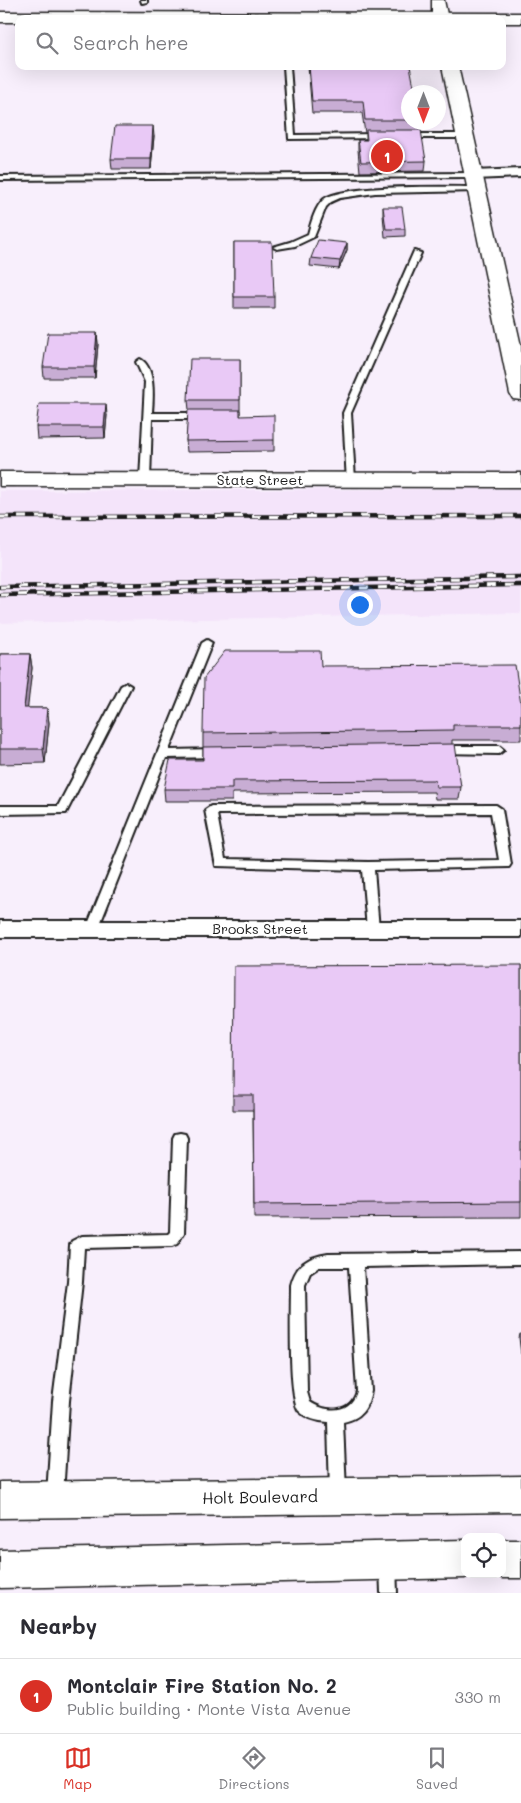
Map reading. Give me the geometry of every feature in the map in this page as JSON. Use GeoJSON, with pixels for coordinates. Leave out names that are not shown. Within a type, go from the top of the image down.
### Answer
{"type":"FeatureCollection","features":[{"type":"Feature","properties":{"kind":"main road"},"geometry":{"type":"LineString","coordinates":[[139,1],[162,2]]}},
{"type":"Feature","properties":{"kind":"main road"},"geometry":{"type":"LineString","coordinates":[[438,2],[440,15]]}},
{"type":"Feature","properties":{"kind":"main road"},"geometry":{"type":"LineString","coordinates":[[0,17],[15,17]]}},
{"type":"Feature","properties":{"kind":"main road"},"geometry":{"type":"LineString","coordinates":[[506,18],[521,18]]}},
{"type":"Feature","properties":{"kind":"main road"},"geometry":{"type":"LineString","coordinates":[[451,70],[521,394]]}},
{"type":"Feature","properties":{"kind":"main road","name":"State Street"},"geometry":{"type":"LineString","coordinates":[[0,479],[521,480]]}},
{"type":"Feature","properties":{"kind":"main road","name":"Holt Boulevard"},"geometry":{"type":"LineString","coordinates":[[0,1500],[521,1494]]}},
{"type":"Feature","properties":{"kind":"main road"},"geometry":{"type":"LineString","coordinates":[[506,1559],[521,1559]]}},
{"type":"Feature","properties":{"kind":"main road"},"geometry":{"type":"LineString","coordinates":[[0,1569],[388,1577],[461,1560]]}},
{"type":"Feature","properties":{"kind":"street"},"geometry":{"type":"LineString","coordinates":[[475,182],[521,173]]}},
{"type":"Feature","properties":{"kind":"street","name":"Brooks Street"},"geometry":{"type":"LineString","coordinates":[[0,929],[521,929]]}},
{"type":"Feature","properties":{"kind":"lane"},"geometry":{"type":"LineString","coordinates":[[287,70],[292,136],[386,136]]}},
{"type":"Feature","properties":{"kind":"lane"},"geometry":{"type":"LineString","coordinates":[[396,136],[465,136]]}},
{"type":"Feature","properties":{"kind":"lane"},"geometry":{"type":"LineString","coordinates":[[0,178],[475,182]]}},
{"type":"Feature","properties":{"kind":"lane"},"geometry":{"type":"LineString","coordinates":[[276,247],[292,244],[312,235],[322,207],[329,200],[342,195],[475,182]]}},
{"type":"Feature","properties":{"kind":"lane"},"geometry":{"type":"LineString","coordinates":[[350,480],[347,413],[417,253]]}},
{"type":"Feature","properties":{"kind":"lane"},"geometry":{"type":"LineString","coordinates":[[140,362],[149,382],[145,480]]}},
{"type":"Feature","properties":{"kind":"lane"},"geometry":{"type":"LineString","coordinates":[[148,416],[206,416]]}},
{"type":"Feature","properties":{"kind":"lane"},"geometry":{"type":"LineString","coordinates":[[92,929],[207,643]]}},
{"type":"Feature","properties":{"kind":"lane"},"geometry":{"type":"LineString","coordinates":[[0,810],[62,810],[126,686]]}},
{"type":"Feature","properties":{"kind":"lane"},"geometry":{"type":"LineString","coordinates":[[430,750],[499,750]]}},
{"type":"Feature","properties":{"kind":"lane"},"geometry":{"type":"LineString","coordinates":[[162,754],[232,753]]}},
{"type":"Feature","properties":{"kind":"lane"},"geometry":{"type":"LineString","coordinates":[[496,809],[505,864],[368,866],[220,863],[211,810],[496,809]]}},
{"type":"Feature","properties":{"kind":"lane"},"geometry":{"type":"LineString","coordinates":[[368,866],[373,929]]}},
{"type":"Feature","properties":{"kind":"lane"},"geometry":{"type":"LineString","coordinates":[[55,1499],[61,1401],[75,1282],[77,1245],[82,1242],[172,1240],[177,1233],[180,1138]]}},
{"type":"Feature","properties":{"kind":"lane"},"geometry":{"type":"LineString","coordinates":[[356,1261],[364,1391],[361,1404],[352,1413],[335,1416],[316,1414],[304,1406],[300,1392],[298,1285],[299,1275],[306,1266],[317,1262],[356,1261],[521,1258]]}},
{"type":"Feature","properties":{"kind":"lane"},"geometry":{"type":"LineString","coordinates":[[335,1416],[338,1496]]}},
{"type":"Feature","properties":{"kind":"shaded area"},"geometry":{"type":"Polygon","coordinates":[[[521,489],[521,613],[0,623],[0,491],[521,489]]]}},
{"type":"Feature","properties":{"kind":"building"},"geometry":{"type":"Polygon","coordinates":[[[309,70],[411,70],[414,85],[401,85],[401,120],[365,120],[363,101],[312,101],[309,70]]]}},
{"type":"Feature","properties":{"kind":"building"},"geometry":{"type":"Polygon","coordinates":[[[115,126],[153,126],[151,159],[111,159],[115,126]]]}},
{"type":"Feature","properties":{"kind":"building"},"geometry":{"type":"Polygon","coordinates":[[[366,130],[421,130],[426,161],[361,162],[358,140],[367,140],[366,130]]]}},
{"type":"Feature","properties":{"kind":"building"},"geometry":{"type":"Polygon","coordinates":[[[383,207],[402,207],[405,229],[386,229],[383,207]]]}},
{"type":"Feature","properties":{"kind":"building"},"geometry":{"type":"Polygon","coordinates":[[[318,240],[347,243],[340,261],[311,258],[318,240]]]}},
{"type":"Feature","properties":{"kind":"building"},"geometry":{"type":"Polygon","coordinates":[[[234,242],[272,242],[274,297],[234,297],[234,242]]]}},
{"type":"Feature","properties":{"kind":"building"},"geometry":{"type":"Polygon","coordinates":[[[48,333],[97,333],[94,367],[43,367],[48,333]]]}},
{"type":"Feature","properties":{"kind":"building"},"geometry":{"type":"Polygon","coordinates":[[[190,359],[240,359],[240,400],[188,400],[190,359]]]}},
{"type":"Feature","properties":{"kind":"building"},"geometry":{"type":"Polygon","coordinates":[[[39,404],[106,404],[104,427],[36,427],[39,404]]]}},
{"type":"Feature","properties":{"kind":"building"},"geometry":{"type":"Polygon","coordinates":[[[188,410],[240,410],[240,416],[274,415],[274,440],[186,441],[188,410]]]}},
{"type":"Feature","properties":{"kind":"building"},"geometry":{"type":"Polygon","coordinates":[[[225,651],[320,651],[321,666],[515,665],[521,705],[521,725],[453,725],[453,730],[203,733],[204,678],[225,651]]]}},
{"type":"Feature","properties":{"kind":"building"},"geometry":{"type":"Polygon","coordinates":[[[0,654],[30,654],[24,708],[47,708],[43,749],[0,749],[0,654]]]}},
{"type":"Feature","properties":{"kind":"building"},"geometry":{"type":"Polygon","coordinates":[[[455,744],[461,787],[436,787],[435,780],[232,781],[232,789],[164,789],[170,760],[203,760],[203,747],[455,744]]]}},
{"type":"Feature","properties":{"kind":"building"},"geometry":{"type":"Polygon","coordinates":[[[521,965],[521,1202],[254,1204],[253,1095],[233,1095],[234,966],[521,965]]]}},
{"type":"Feature","properties":{"kind":"railway"},"geometry":{"type":"LineString","coordinates":[[0,517],[521,516]]}},
{"type":"Feature","properties":{"kind":"railway"},"geometry":{"type":"LineString","coordinates":[[0,587],[521,577]]}},
{"type":"Feature","properties":{"kind":"railway"},"geometry":{"type":"LineString","coordinates":[[0,595],[521,585]]}},
{"type":"Feature","properties":{"kind":"place","name":"Montclair Fire Station No. 2"},"geometry":{"type":"Point","coordinates":[387,156]}}]}
